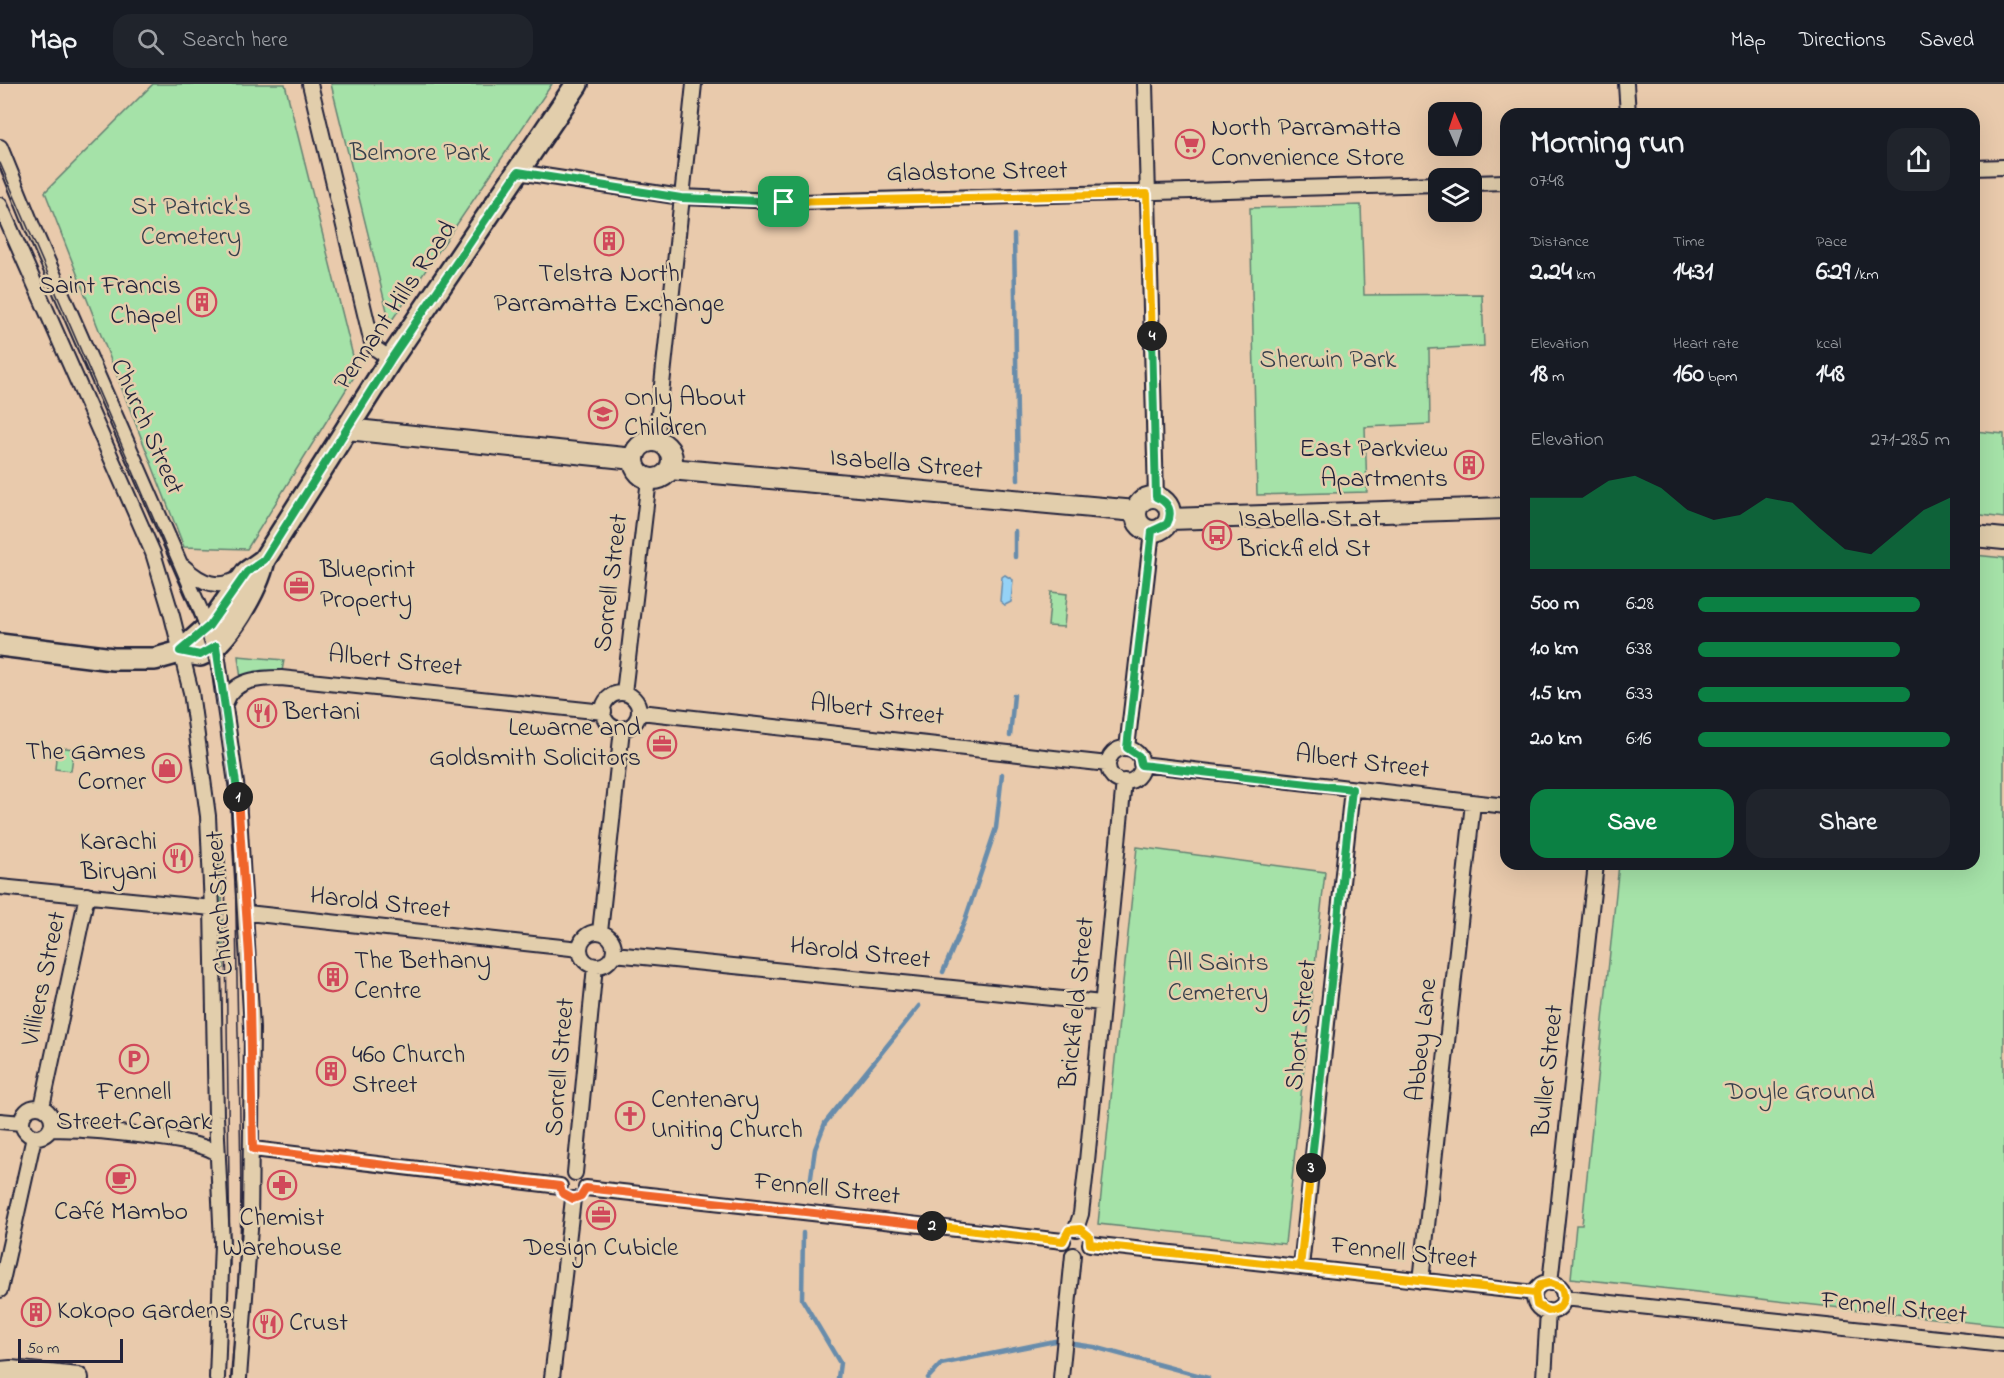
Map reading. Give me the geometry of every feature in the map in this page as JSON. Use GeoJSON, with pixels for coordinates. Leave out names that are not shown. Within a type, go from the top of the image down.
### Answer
{"type":"FeatureCollection","features":[{"type":"Feature","properties":{"kind":"main road","name":"Pennant Hills Road"},"geometry":{"type":"LineString","coordinates":[[180,651],[209,626],[256,566],[391,359],[577,84]]}},
{"type":"Feature","properties":{"kind":"main road","name":"Pennant Hills Road"},"geometry":{"type":"LineString","coordinates":[[216,646],[260,579],[256,566]]}},
{"type":"Feature","properties":{"kind":"main road"},"geometry":{"type":"LineString","coordinates":[[0,645],[136,660],[162,658],[180,651],[200,655],[216,646]]}},
{"type":"Feature","properties":{"kind":"street"},"geometry":{"type":"LineString","coordinates":[[310,84],[372,343],[376,349],[391,359]]}},
{"type":"Feature","properties":{"kind":"street"},"geometry":{"type":"LineString","coordinates":[[659,441],[644,443],[635,453],[636,469],[649,479],[663,477],[670,469],[672,453],[659,441],[658,421],[694,84]]}},
{"type":"Feature","properties":{"kind":"street"},"geometry":{"type":"LineString","coordinates":[[1145,84],[1156,497]]}},
{"type":"Feature","properties":{"kind":"street"},"geometry":{"type":"LineString","coordinates":[[1626,84],[1628,108]]}},
{"type":"Feature","properties":{"kind":"street","name":"Church Street"},"geometry":{"type":"LineString","coordinates":[[0,147],[33,228],[216,646],[226,702],[238,797],[247,913],[252,1028],[253,1149],[250,1229],[239,1378]]}},
{"type":"Feature","properties":{"kind":"street"},"geometry":{"type":"LineString","coordinates":[[1980,168],[2004,167]]}},
{"type":"Feature","properties":{"kind":"street","name":"Gladstone Street"},"geometry":{"type":"LineString","coordinates":[[518,172],[681,198],[801,202],[1428,184]]}},
{"type":"Feature","properties":{"kind":"street"},"geometry":{"type":"LineString","coordinates":[[1482,183],[1500,182]]}},
{"type":"Feature","properties":{"kind":"street","name":"Church Street"},"geometry":{"type":"LineString","coordinates":[[0,205],[153,554],[190,692],[208,816],[212,908],[222,1244],[217,1378]]}},
{"type":"Feature","properties":{"kind":"street"},"geometry":{"type":"LineString","coordinates":[[347,429],[634,459]]}},
{"type":"Feature","properties":{"kind":"street","name":"Isabella Street"},"geometry":{"type":"LineString","coordinates":[[670,469],[1136,511]]}},
{"type":"Feature","properties":{"kind":"street","name":"Sorrell Street"},"geometry":{"type":"LineString","coordinates":[[624,693],[649,479]]}},
{"type":"Feature","properties":{"kind":"street"},"geometry":{"type":"LineString","coordinates":[[1156,497],[1166,503],[1170,519],[1163,528],[1152,531],[1141,527],[1136,511],[1146,499],[1156,497]]}},
{"type":"Feature","properties":{"kind":"street"},"geometry":{"type":"LineString","coordinates":[[1170,519],[1500,508]]}},
{"type":"Feature","properties":{"kind":"street"},"geometry":{"type":"LineString","coordinates":[[1127,748],[1152,531]]}},
{"type":"Feature","properties":{"kind":"street"},"geometry":{"type":"LineString","coordinates":[[1980,537],[2004,539]]}},
{"type":"Feature","properties":{"kind":"street"},"geometry":{"type":"LineString","coordinates":[[180,563],[194,576],[216,585],[229,584],[256,566]]}},
{"type":"Feature","properties":{"kind":"street","name":"Albert Street"},"geometry":{"type":"LineString","coordinates":[[226,702],[230,693],[245,683],[268,678],[294,678],[604,712]]}},
{"type":"Feature","properties":{"kind":"street"},"geometry":{"type":"LineString","coordinates":[[624,693],[636,700],[640,712],[635,723],[622,729],[609,724],[604,706],[610,696],[624,693]]}},
{"type":"Feature","properties":{"kind":"street","name":"Albert Street"},"geometry":{"type":"LineString","coordinates":[[640,712],[1108,764]]}},
{"type":"Feature","properties":{"kind":"street"},"geometry":{"type":"LineString","coordinates":[[600,932],[622,729]]}},
{"type":"Feature","properties":{"kind":"street"},"geometry":{"type":"LineString","coordinates":[[1127,748],[1139,756],[1141,765],[1134,778],[1124,781],[1111,774],[1108,764],[1116,750],[1127,748]]}},
{"type":"Feature","properties":{"kind":"street","name":"Albert Street"},"geometry":{"type":"LineString","coordinates":[[1141,765],[1500,806]]}},
{"type":"Feature","properties":{"kind":"street","name":"Brickfield Street"},"geometry":{"type":"LineString","coordinates":[[1076,1229],[1081,1211],[1124,781]]}},
{"type":"Feature","properties":{"kind":"street","name":"Short Street"},"geometry":{"type":"LineString","coordinates":[[1300,1267],[1352,789]]}},
{"type":"Feature","properties":{"kind":"street","name":"Abbey Lane"},"geometry":{"type":"LineString","coordinates":[[1422,1281],[1473,804]]}},
{"type":"Feature","properties":{"kind":"street","name":"Buller Street"},"geometry":{"type":"LineString","coordinates":[[1550,1283],[1595,870]]}},
{"type":"Feature","properties":{"kind":"street"},"geometry":{"type":"LineString","coordinates":[[0,887],[212,908]]}},
{"type":"Feature","properties":{"kind":"street","name":"Villiers Street"},"geometry":{"type":"LineString","coordinates":[[42,1107],[87,896]]}},
{"type":"Feature","properties":{"kind":"street","name":"Harold Street"},"geometry":{"type":"LineString","coordinates":[[247,913],[580,949]]}},
{"type":"Feature","properties":{"kind":"street"},"geometry":{"type":"LineString","coordinates":[[600,932],[612,940],[614,954],[608,963],[595,966],[584,960],[580,949],[585,937],[600,932]]}},
{"type":"Feature","properties":{"kind":"street","name":"Harold Street"},"geometry":{"type":"LineString","coordinates":[[614,954],[1102,1003]]}},
{"type":"Feature","properties":{"kind":"street","name":"Sorrell Street"},"geometry":{"type":"LineString","coordinates":[[575,1173],[595,966]]}},
{"type":"Feature","properties":{"kind":"street"},"geometry":{"type":"LineString","coordinates":[[51,1129],[51,1114],[42,1107],[28,1109],[22,1123],[25,1131],[34,1137],[42,1136],[51,1129],[201,1145],[218,1154]]}},
{"type":"Feature","properties":{"kind":"street"},"geometry":{"type":"LineString","coordinates":[[0,1121],[22,1123]]}},
{"type":"Feature","properties":{"kind":"street"},"geometry":{"type":"LineString","coordinates":[[0,1290],[34,1137]]}},
{"type":"Feature","properties":{"kind":"street"},"geometry":{"type":"LineString","coordinates":[[253,1149],[560,1186]]}},
{"type":"Feature","properties":{"kind":"street"},"geometry":{"type":"LineString","coordinates":[[575,1173],[582,1177],[586,1188],[581,1196],[573,1199],[562,1193],[560,1186],[563,1177],[575,1173]]}},
{"type":"Feature","properties":{"kind":"street","name":"Fennell Street"},"geometry":{"type":"LineString","coordinates":[[586,1188],[1063,1241]]}},
{"type":"Feature","properties":{"kind":"street"},"geometry":{"type":"LineString","coordinates":[[552,1378],[573,1199]]}},
{"type":"Feature","properties":{"kind":"street"},"geometry":{"type":"LineString","coordinates":[[1076,1229],[1086,1233],[1090,1244],[1082,1255],[1073,1256],[1065,1250],[1063,1241],[1069,1230],[1076,1229]]}},
{"type":"Feature","properties":{"kind":"street","name":"Fennell Street"},"geometry":{"type":"LineString","coordinates":[[1090,1244],[1535,1293]]}},
{"type":"Feature","properties":{"kind":"street"},"geometry":{"type":"LineString","coordinates":[[1060,1378],[1073,1256]]}},
{"type":"Feature","properties":{"kind":"street"},"geometry":{"type":"LineString","coordinates":[[1550,1283],[1561,1287],[1564,1298],[1558,1309],[1548,1311],[1537,1305],[1535,1293],[1540,1285],[1550,1283]]}},
{"type":"Feature","properties":{"kind":"street","name":"Fennell Street"},"geometry":{"type":"LineString","coordinates":[[1564,1298],[2004,1346]]}},
{"type":"Feature","properties":{"kind":"street"},"geometry":{"type":"LineString","coordinates":[[1544,1378],[1548,1311]]}},
{"type":"Feature","properties":{"kind":"street"},"geometry":{"type":"LineString","coordinates":[[0,1372],[11,1371],[78,1378]]}},
{"type":"Feature","properties":{"kind":"green space","name":"St Patrick's Cemetery"},"geometry":{"type":"Polygon","coordinates":[[[153,84],[285,84],[357,372],[247,549],[184,547],[45,192],[153,84]]]}},
{"type":"Feature","properties":{"kind":"green space","name":"Belmore Park"},"geometry":{"type":"Polygon","coordinates":[[[331,84],[552,84],[390,323],[331,84]]]}},
{"type":"Feature","properties":{"kind":"green space","name":"Sherwin Park"},"geometry":{"type":"Polygon","coordinates":[[[1361,205],[1364,295],[1482,294],[1484,346],[1429,349],[1430,424],[1365,427],[1367,492],[1257,495],[1250,208],[1361,205]]]}},
{"type":"Feature","properties":{"kind":"green space"},"geometry":{"type":"Polygon","coordinates":[[[1980,432],[2004,434],[2004,518],[1980,515],[1980,432]]]}},
{"type":"Feature","properties":{"kind":"green space","name":"Doyle Ground"},"geometry":{"type":"Polygon","coordinates":[[[1980,556],[2004,558],[2004,1326],[1571,1278],[1576,1225],[1582,1225],[1618,870],[1980,870],[1980,556]]]}},
{"type":"Feature","properties":{"kind":"green space"},"geometry":{"type":"Polygon","coordinates":[[[1051,592],[1067,594],[1064,627],[1048,626],[1051,592]]]}},
{"type":"Feature","properties":{"kind":"green space"},"geometry":{"type":"Polygon","coordinates":[[[238,656],[284,660],[282,671],[241,679],[238,656]]]}},
{"type":"Feature","properties":{"kind":"green space"},"geometry":{"type":"Polygon","coordinates":[[[57,747],[74,749],[71,771],[55,769],[57,747]]]}},
{"type":"Feature","properties":{"kind":"green space","name":"All Saints Cemetery"},"geometry":{"type":"Polygon","coordinates":[[[1137,847],[1325,872],[1285,1244],[1098,1224],[1137,847]]]}},
{"type":"Feature","properties":{"kind":"green space"},"geometry":{"type":"Polygon","coordinates":[[[221,856],[224,968],[217,968],[217,902],[221,856]]]}},
{"type":"Feature","properties":{"kind":"water"},"geometry":{"type":"Polygon","coordinates":[[[1005,575],[1013,580],[1011,602],[1005,605],[1000,601],[1002,577],[1005,575]]]}},
{"type":"Feature","properties":{"kind":"waterway"},"geometry":{"type":"LineString","coordinates":[[1014,235],[1018,480]]}},
{"type":"Feature","properties":{"kind":"waterway"},"geometry":{"type":"LineString","coordinates":[[1015,531],[1015,557]]}},
{"type":"Feature","properties":{"kind":"waterway"},"geometry":{"type":"LineString","coordinates":[[1010,736],[1014,695]]}},
{"type":"Feature","properties":{"kind":"waterway"},"geometry":{"type":"LineString","coordinates":[[943,972],[965,920],[996,828],[1002,774]]}},
{"type":"Feature","properties":{"kind":"waterway"},"geometry":{"type":"LineString","coordinates":[[810,1184],[815,1149],[825,1123],[919,1006]]}},
{"type":"Feature","properties":{"kind":"waterway"},"geometry":{"type":"LineString","coordinates":[[803,1233],[802,1299],[840,1363],[838,1378]]}},
{"type":"Feature","properties":{"kind":"waterway"},"geometry":{"type":"LineString","coordinates":[[928,1378],[941,1364],[1055,1341],[1094,1347],[1208,1378]]}},
{"type":"Feature","properties":{"kind":"tram line"},"geometry":{"type":"LineString","coordinates":[[0,163],[192,608],[207,652],[218,698],[231,791],[234,838],[241,1147],[241,1214],[232,1378]]}},
{"type":"Feature","properties":{"kind":"tram line"},"geometry":{"type":"LineString","coordinates":[[225,853],[230,1267]]}},
{"type":"Feature","properties":{"kind":"place","name":"North Parramatta Convenience Store"},"geometry":{"type":"Point","coordinates":[1190,144]}},
{"type":"Feature","properties":{"kind":"place","name":"Telstra North Parramatta Exchange"},"geometry":{"type":"Point","coordinates":[609,241]}},
{"type":"Feature","properties":{"kind":"place","name":"Saint Francis Chapel"},"geometry":{"type":"Point","coordinates":[202,302]}},
{"type":"Feature","properties":{"kind":"place","name":"Only About Children"},"geometry":{"type":"Point","coordinates":[603,414]}},
{"type":"Feature","properties":{"kind":"place","name":"East Parkview Apartments"},"geometry":{"type":"Point","coordinates":[1469,465]}},
{"type":"Feature","properties":{"kind":"place","name":"Isabella St at Brickfield St"},"geometry":{"type":"Point","coordinates":[1217,535]}},
{"type":"Feature","properties":{"kind":"place","name":"Blueprint Property"},"geometry":{"type":"Point","coordinates":[299,586]}},
{"type":"Feature","properties":{"kind":"place","name":"Bertani"},"geometry":{"type":"Point","coordinates":[262,713]}},
{"type":"Feature","properties":{"kind":"place","name":"Lewarne and Goldsmith Solicitors"},"geometry":{"type":"Point","coordinates":[662,744]}},
{"type":"Feature","properties":{"kind":"place","name":"The Games Corner"},"geometry":{"type":"Point","coordinates":[167,768]}},
{"type":"Feature","properties":{"kind":"place","name":"Karachi Biryani"},"geometry":{"type":"Point","coordinates":[178,858]}},
{"type":"Feature","properties":{"kind":"place","name":"The Bethany Centre"},"geometry":{"type":"Point","coordinates":[333,977]}},
{"type":"Feature","properties":{"kind":"place","name":"Fennell Street Carpark"},"geometry":{"type":"Point","coordinates":[134,1059]}},
{"type":"Feature","properties":{"kind":"place","name":"460 Church Street"},"geometry":{"type":"Point","coordinates":[331,1071]}},
{"type":"Feature","properties":{"kind":"place","name":"Centenary Uniting Church"},"geometry":{"type":"Point","coordinates":[630,1116]}},
{"type":"Feature","properties":{"kind":"place","name":"Café Mambo"},"geometry":{"type":"Point","coordinates":[121,1179]}},
{"type":"Feature","properties":{"kind":"place","name":"Chemist Warehouse"},"geometry":{"type":"Point","coordinates":[282,1185]}},
{"type":"Feature","properties":{"kind":"place","name":"Design Cubicle"},"geometry":{"type":"Point","coordinates":[601,1215]}},
{"type":"Feature","properties":{"kind":"place","name":"Kokopo Gardens"},"geometry":{"type":"Point","coordinates":[36,1312]}},
{"type":"Feature","properties":{"kind":"place","name":"Crust"},"geometry":{"type":"Point","coordinates":[268,1324]}},
{"type":"Feature","properties":{"kind":"route"},"geometry":{"type":"LineString","coordinates":[[784,202],[681,198],[518,172],[391,359],[264,560],[247,572],[209,626],[180,651],[200,655],[216,646],[226,702],[245,876],[252,1028],[253,1149],[560,1186],[562,1193],[573,1199],[581,1196],[586,1188],[1063,1241],[1069,1230],[1080,1229],[1089,1236],[1090,1244],[1535,1293],[1535,1300],[1541,1310],[1558,1309],[1564,1298],[1563,1292],[1561,1287],[1550,1283],[1540,1285],[1535,1293],[1300,1267],[1352,789],[1141,765],[1136,752],[1127,748],[1152,531],[1163,528],[1170,519],[1169,507],[1156,497],[1158,484],[1147,194],[784,202]]}}]}
